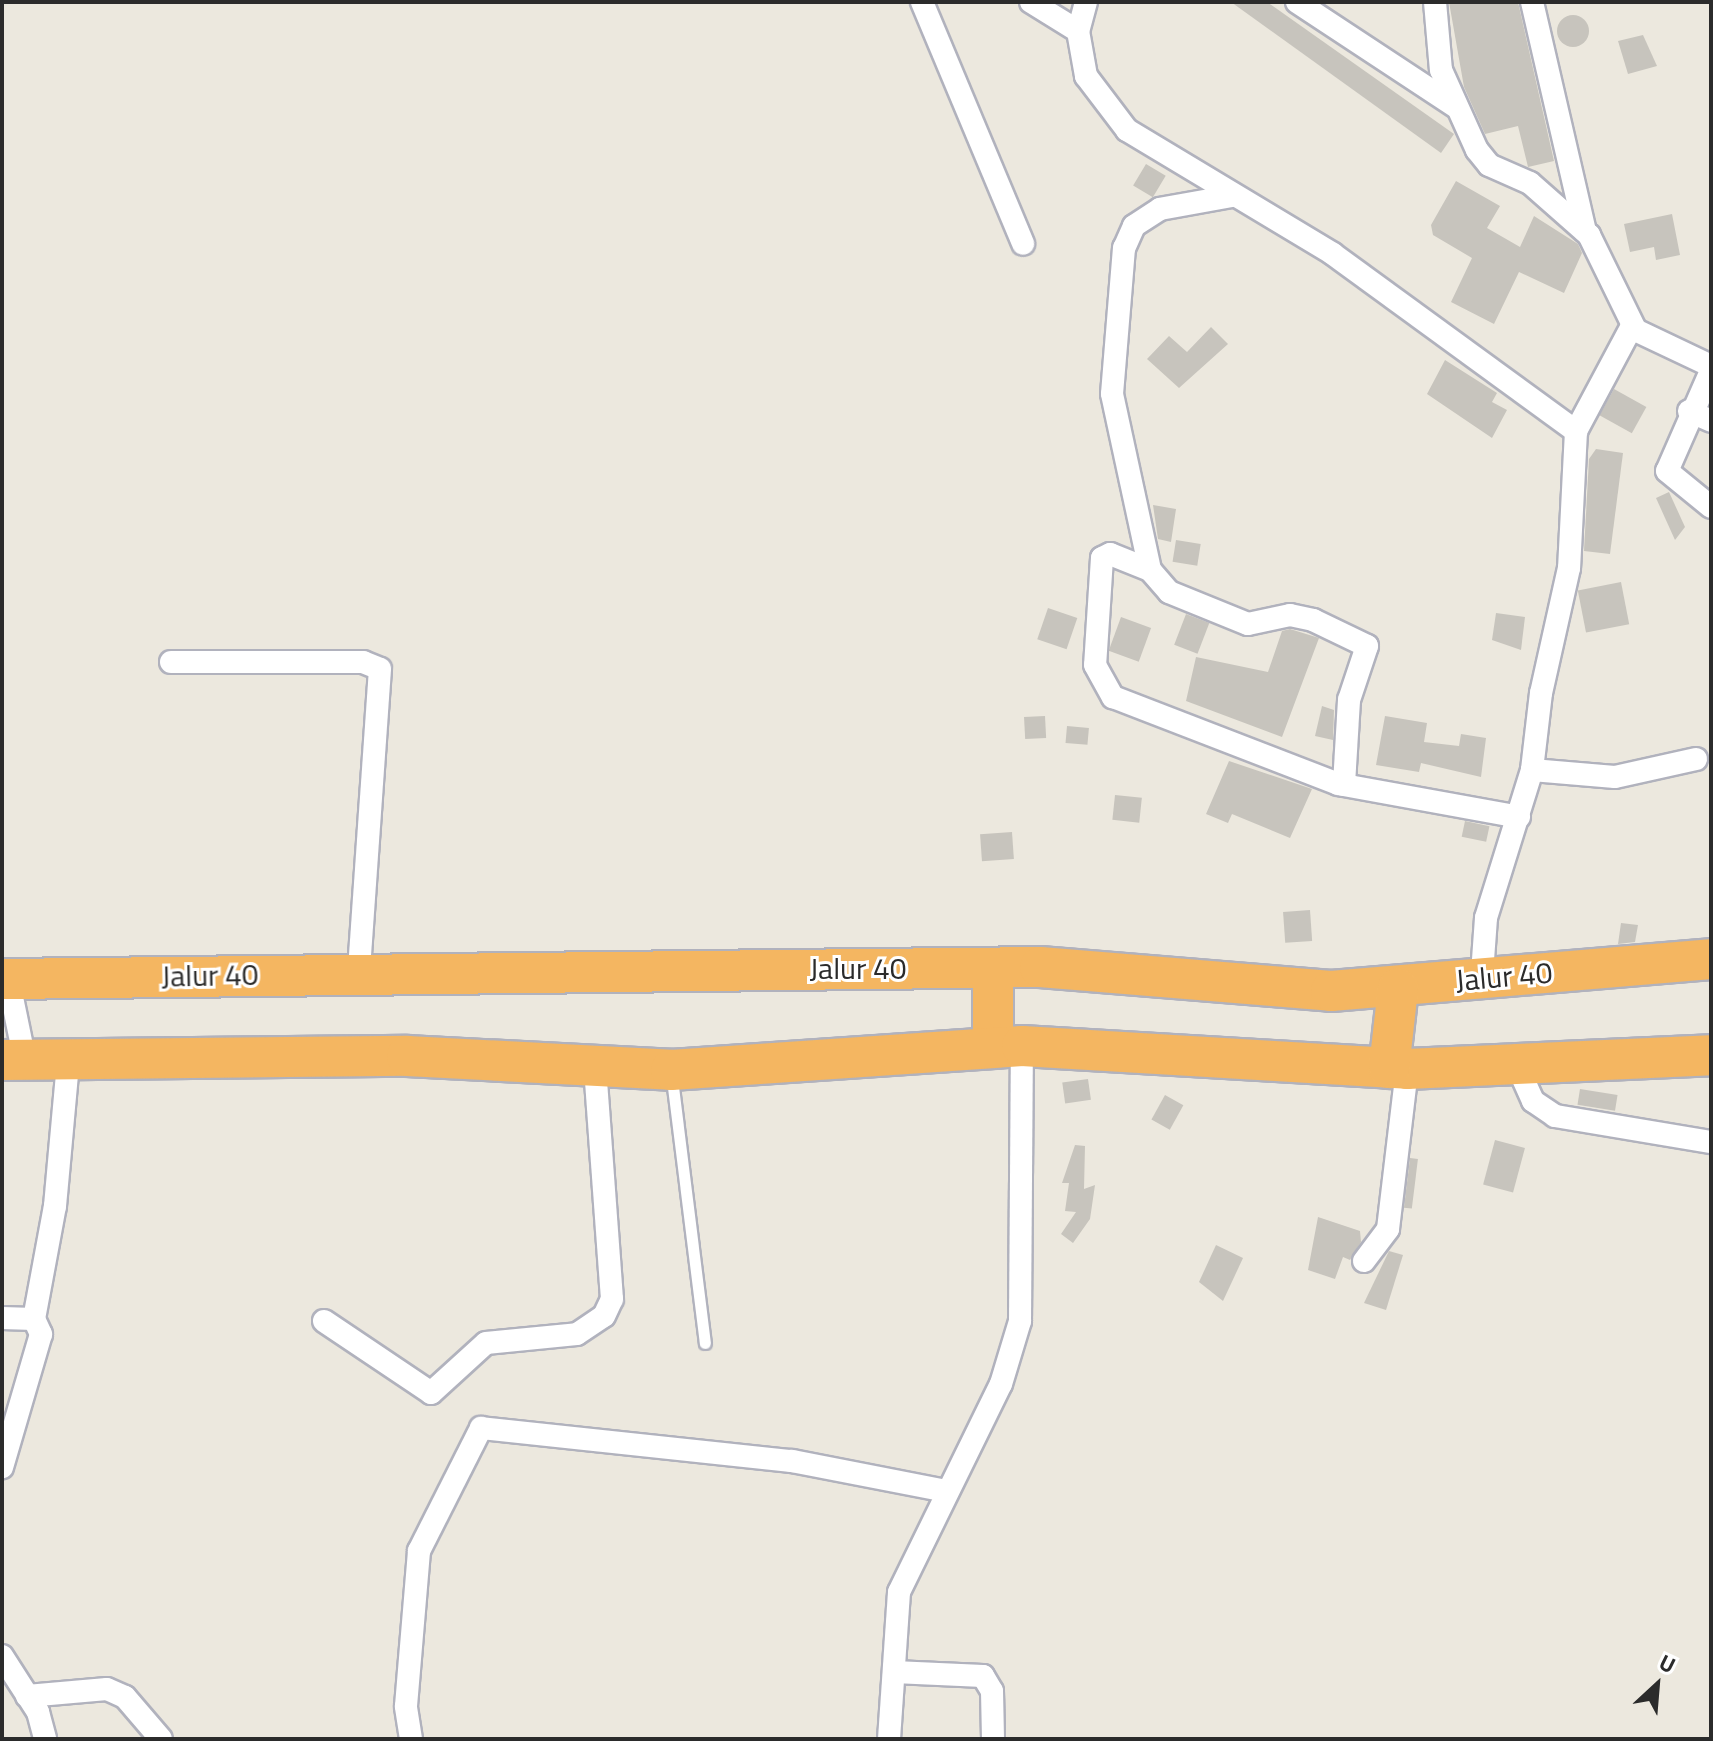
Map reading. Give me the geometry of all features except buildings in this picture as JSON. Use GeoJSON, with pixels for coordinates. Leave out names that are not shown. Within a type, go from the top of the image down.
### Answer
{"type":"FeatureCollection","features":[{"type":"Feature","properties":{"kind":"highway","name":"Jalur 40"},"geometry":{"type":"LineString","coordinates":[[6,975],[993,968],[1267,989],[1398,989],[1482,974],[1711,959]]}},
{"type":"Feature","properties":{"kind":"highway"},"geometry":{"type":"LineString","coordinates":[[993,968],[1008,1046]]}},
{"type":"Feature","properties":{"kind":"highway"},"geometry":{"type":"LineString","coordinates":[[1398,989],[1398,1069]]}},
{"type":"Feature","properties":{"kind":"highway"},"geometry":{"type":"LineString","coordinates":[[13,1060],[68,1063],[407,1056],[671,1070],[1008,1046],[1398,1069],[1711,1055]]}},
{"type":"Feature","properties":{"kind":"street"},"geometry":{"type":"LineString","coordinates":[[922,2],[1023,244]]}},
{"type":"Feature","properties":{"kind":"street"},"geometry":{"type":"LineString","coordinates":[[1031,2],[1078,31]]}},
{"type":"Feature","properties":{"kind":"street"},"geometry":{"type":"LineString","coordinates":[[1086,2],[1078,31],[1086,76],[1127,130],[1333,254],[1576,431]]}},
{"type":"Feature","properties":{"kind":"street"},"geometry":{"type":"LineString","coordinates":[[1297,2],[1455,106]]}},
{"type":"Feature","properties":{"kind":"street"},"geometry":{"type":"LineString","coordinates":[[1435,2],[1441,70],[1455,106],[1489,165],[1530,183],[1585,231]]}},
{"type":"Feature","properties":{"kind":"street"},"geometry":{"type":"LineString","coordinates":[[1532,2],[1585,231],[1635,329],[1711,368],[1689,411],[1667,471],[1711,507]]}},
{"type":"Feature","properties":{"kind":"street"},"geometry":{"type":"LineString","coordinates":[[1150,570],[1112,394],[1124,248],[1134,226],[1160,209],[1232,196]]}},
{"type":"Feature","properties":{"kind":"street"},"geometry":{"type":"LineString","coordinates":[[1482,974],[1486,918],[1532,770],[1541,693],[1569,568],[1576,431],[1635,329]]}},
{"type":"Feature","properties":{"kind":"street"},"geometry":{"type":"LineString","coordinates":[[1689,411],[1711,421]]}},
{"type":"Feature","properties":{"kind":"street"},"geometry":{"type":"LineString","coordinates":[[1344,785],[1349,700],[1367,646],[1313,620],[1290,615],[1248,624],[1169,592],[1150,570],[1110,554],[1102,558],[1100,686],[1134,711],[1344,785],[1519,817]]}},
{"type":"Feature","properties":{"kind":"street"},"geometry":{"type":"LineString","coordinates":[[171,662],[363,662],[380,669],[359,972]]}},
{"type":"Feature","properties":{"kind":"street"},"geometry":{"type":"LineString","coordinates":[[1532,770],[1615,777],[1696,759]]}},
{"type":"Feature","properties":{"kind":"street"},"geometry":{"type":"LineString","coordinates":[[6,975],[13,1060]]}},
{"type":"Feature","properties":{"kind":"street"},"geometry":{"type":"LineString","coordinates":[[889,1739],[899,1592],[1001,1384],[1020,1321],[1008,1046]]}},
{"type":"Feature","properties":{"kind":"street"},"geometry":{"type":"LineString","coordinates":[[2,1467],[41,1334],[34,1319],[55,1206],[68,1063]]}},
{"type":"Feature","properties":{"kind":"street"},"geometry":{"type":"LineString","coordinates":[[1516,1063],[1533,1101],[1555,1116],[1711,1142]]}},
{"type":"Feature","properties":{"kind":"street"},"geometry":{"type":"LineString","coordinates":[[324,1321],[431,1393],[486,1343],[577,1334],[604,1316],[612,1299],[595,1068]]}},
{"type":"Feature","properties":{"kind":"street"},"geometry":{"type":"LineString","coordinates":[[1364,1261],[1388,1229],[1398,1069]]}},
{"type":"Feature","properties":{"kind":"street"},"geometry":{"type":"LineString","coordinates":[[2,1318],[34,1319]]}},
{"type":"Feature","properties":{"kind":"street"},"geometry":{"type":"LineString","coordinates":[[411,1739],[406,1706],[419,1551],[481,1428],[792,1461],[947,1491]]}},
{"type":"Feature","properties":{"kind":"street"},"geometry":{"type":"LineString","coordinates":[[2,1656],[27,1696],[45,1739]]}},
{"type":"Feature","properties":{"kind":"street"},"geometry":{"type":"LineString","coordinates":[[894,1672],[983,1676],[992,1691],[993,1739]]}},
{"type":"Feature","properties":{"kind":"street"},"geometry":{"type":"LineString","coordinates":[[27,1696],[107,1689],[125,1697],[161,1739]]}},
{"type":"Feature","properties":{"kind":"lane"},"geometry":{"type":"LineString","coordinates":[[671,1070],[705,1343]]}}]}
